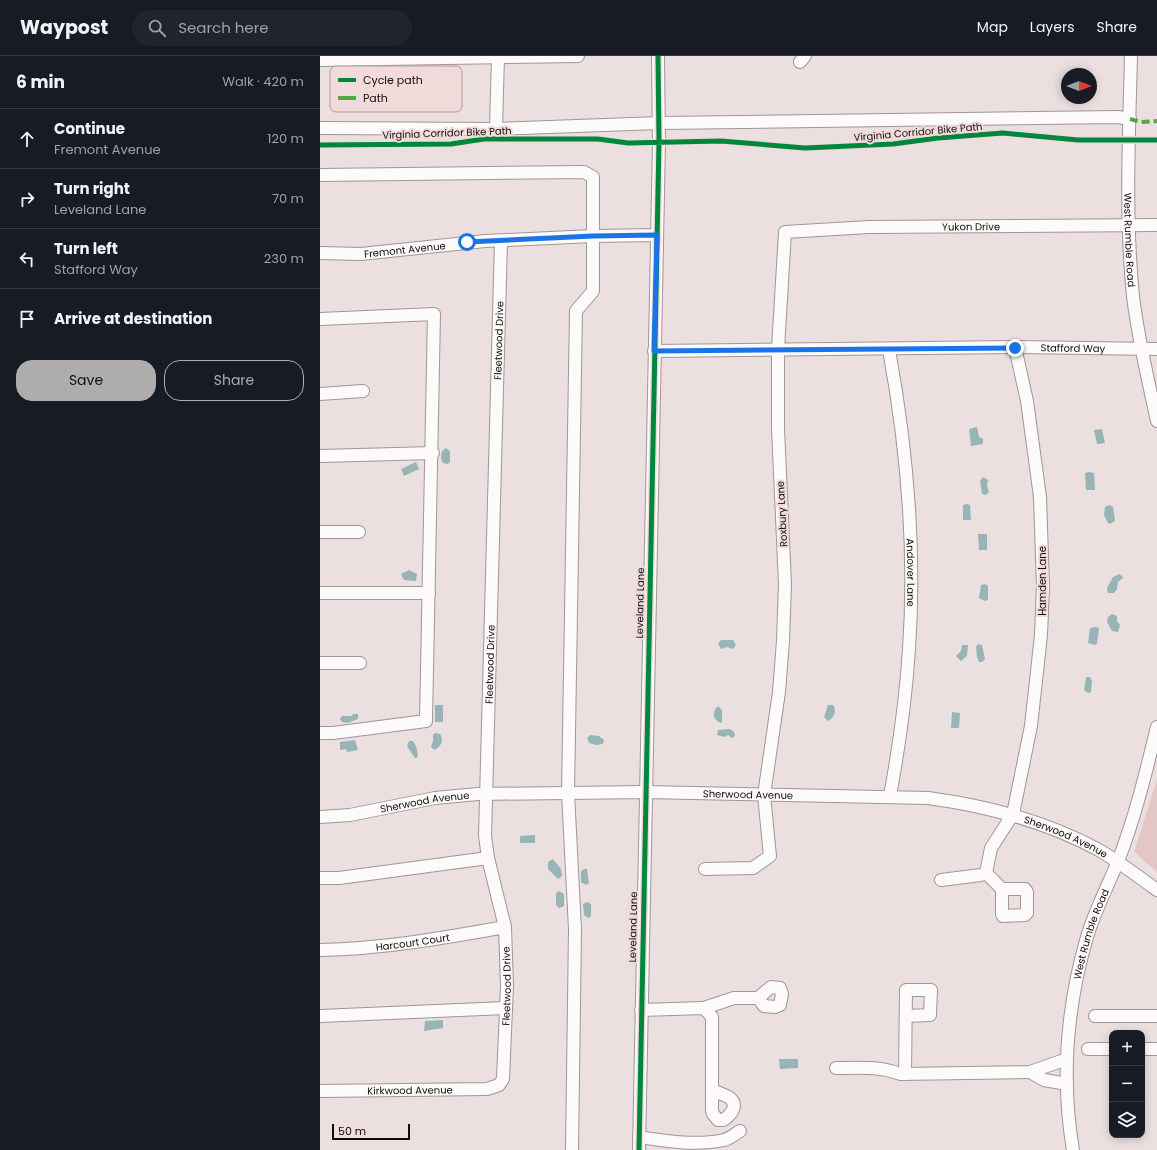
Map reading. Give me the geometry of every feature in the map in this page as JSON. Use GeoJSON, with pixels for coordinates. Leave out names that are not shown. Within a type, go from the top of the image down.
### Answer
{"type":"FeatureCollection","features":[{"type":"Feature","properties":{"kind":"street"},"geometry":{"type":"LineString","coordinates":[[320,60],[360,58],[578,56]]}},
{"type":"Feature","properties":{"kind":"street","name":"Leveland Lane"},"geometry":{"type":"LineString","coordinates":[[639,1150],[659,123],[658,56]]}},
{"type":"Feature","properties":{"kind":"street","name":"West Rumble Road"},"geometry":{"type":"LineString","coordinates":[[1131,56],[1129,224],[1133,296],[1140,349],[1157,421]]}},
{"type":"Feature","properties":{"kind":"street"},"geometry":{"type":"LineString","coordinates":[[496,129],[498,57]]}},
{"type":"Feature","properties":{"kind":"street"},"geometry":{"type":"LineString","coordinates":[[320,128],[496,129],[659,123],[1118,117],[1130,119]]}},
{"type":"Feature","properties":{"kind":"street"},"geometry":{"type":"LineString","coordinates":[[320,175],[584,172],[593,177],[593,291],[576,311],[568,793],[576,929],[572,1150]]}},
{"type":"Feature","properties":{"kind":"street","name":"Yukon Drive"},"geometry":{"type":"LineString","coordinates":[[785,232],[869,227],[1157,225]]}},
{"type":"Feature","properties":{"kind":"street","name":"Roxbury Lane"},"geometry":{"type":"LineString","coordinates":[[706,869],[753,868],[770,856],[764,795],[779,692],[785,584],[778,429],[778,349],[785,232]]}},
{"type":"Feature","properties":{"kind":"street","name":"Fremont Avenue"},"geometry":{"type":"LineString","coordinates":[[320,253],[360,254],[467,242],[593,236],[657,235]]}},
{"type":"Feature","properties":{"kind":"street","name":"Fleetwood Drive"},"geometry":{"type":"LineString","coordinates":[[499,1085],[503,1079],[504,1072],[506,1008],[505,927],[488,858],[486,836],[500,241]]}},
{"type":"Feature","properties":{"kind":"street"},"geometry":{"type":"LineString","coordinates":[[320,319],[434,314],[426,721],[333,734],[320,733]]}},
{"type":"Feature","properties":{"kind":"street","name":"Stafford Way"},"geometry":{"type":"LineString","coordinates":[[654,351],[1015,348],[1157,350]]}},
{"type":"Feature","properties":{"kind":"street","name":"Hamden Lane"},"geometry":{"type":"LineString","coordinates":[[1013,814],[1030,734],[1037,682],[1043,586],[1040,497],[1034,448],[1015,348]]}},
{"type":"Feature","properties":{"kind":"street","name":"Andover Lane"},"geometry":{"type":"LineString","coordinates":[[889,350],[903,432],[908,489],[912,582],[910,648],[906,693],[890,796]]}},
{"type":"Feature","properties":{"kind":"street"},"geometry":{"type":"LineString","coordinates":[[320,394],[363,391]]}},
{"type":"Feature","properties":{"kind":"street"},"geometry":{"type":"LineString","coordinates":[[320,456],[432,453]]}},
{"type":"Feature","properties":{"kind":"street"},"geometry":{"type":"LineString","coordinates":[[320,532],[360,532]]}},
{"type":"Feature","properties":{"kind":"street"},"geometry":{"type":"LineString","coordinates":[[320,593],[429,593]]}},
{"type":"Feature","properties":{"kind":"street"},"geometry":{"type":"LineString","coordinates":[[320,663],[360,663]]}},
{"type":"Feature","properties":{"kind":"street","name":"West Rumble Road"},"geometry":{"type":"LineString","coordinates":[[1073,1150],[1067,1084],[1067,1059],[1070,1017],[1079,966],[1094,916],[1118,862],[1144,778],[1157,727]]}},
{"type":"Feature","properties":{"kind":"street","name":"Sherwood Avenue"},"geometry":{"type":"LineString","coordinates":[[320,817],[350,815],[435,798],[487,794],[645,792],[928,798],[965,803],[1013,814],[1072,836],[1118,862],[1157,890]]}},
{"type":"Feature","properties":{"kind":"street"},"geometry":{"type":"LineString","coordinates":[[986,873],[990,848],[1013,814]]}},
{"type":"Feature","properties":{"kind":"street"},"geometry":{"type":"LineString","coordinates":[[320,878],[362,876],[488,858]]}},
{"type":"Feature","properties":{"kind":"street"},"geometry":{"type":"LineString","coordinates":[[941,880],[981,875],[986,873]]}},
{"type":"Feature","properties":{"kind":"street"},"geometry":{"type":"LineString","coordinates":[[986,873],[1002,889]]}},
{"type":"Feature","properties":{"kind":"street","name":"Harcourt Court"},"geometry":{"type":"LineString","coordinates":[[320,950],[422,941],[505,927]]}},
{"type":"Feature","properties":{"kind":"street"},"geometry":{"type":"LineString","coordinates":[[641,1010],[704,1008],[734,998],[758,998]]}},
{"type":"Feature","properties":{"kind":"street"},"geometry":{"type":"LineString","coordinates":[[320,1016],[506,1008]]}},
{"type":"Feature","properties":{"kind":"street"},"geometry":{"type":"LineString","coordinates":[[704,1008],[712,1017],[712,1090]]}},
{"type":"Feature","properties":{"kind":"street"},"geometry":{"type":"LineString","coordinates":[[904,1074],[906,1016]]}},
{"type":"Feature","properties":{"kind":"street"},"geometry":{"type":"LineString","coordinates":[[1095,1016],[1157,1016]]}},
{"type":"Feature","properties":{"kind":"street"},"geometry":{"type":"LineString","coordinates":[[1088,1049],[1109,1049]]}},
{"type":"Feature","properties":{"kind":"street"},"geometry":{"type":"LineString","coordinates":[[1145,1049],[1157,1049]]}},
{"type":"Feature","properties":{"kind":"street"},"geometry":{"type":"LineString","coordinates":[[836,1068],[875,1067],[904,1074],[1030,1072],[1067,1059]]}},
{"type":"Feature","properties":{"kind":"street"},"geometry":{"type":"LineString","coordinates":[[1030,1072],[1044,1080],[1067,1084]]}},
{"type":"Feature","properties":{"kind":"street","name":"Kirkwood Avenue"},"geometry":{"type":"LineString","coordinates":[[320,1091],[486,1089],[499,1085]]}},
{"type":"Feature","properties":{"kind":"street"},"geometry":{"type":"LineString","coordinates":[[639,1137],[670,1142],[707,1142],[725,1140],[740,1131]]}},
{"type":"Feature","properties":{"kind":"shaded area"},"geometry":{"type":"Polygon","coordinates":[[[1157,779],[1157,872],[1134,852],[1157,779]]]}},
{"type":"Feature","properties":{"kind":"water"},"geometry":{"type":"Polygon","coordinates":[[[977,427],[979,437],[983,439],[983,444],[971,446],[969,429],[977,427]]]}},
{"type":"Feature","properties":{"kind":"water"},"geometry":{"type":"Polygon","coordinates":[[[1102,429],[1105,443],[1097,444],[1094,430],[1102,429]]]}},
{"type":"Feature","properties":{"kind":"water"},"geometry":{"type":"Polygon","coordinates":[[[446,448],[450,451],[450,462],[448,464],[443,463],[441,459],[442,453],[446,448]]]}},
{"type":"Feature","properties":{"kind":"water"},"geometry":{"type":"Polygon","coordinates":[[[416,462],[419,469],[404,476],[401,469],[416,462]]]}},
{"type":"Feature","properties":{"kind":"water"},"geometry":{"type":"Polygon","coordinates":[[[1085,473],[1094,473],[1095,490],[1086,490],[1085,473]]]}},
{"type":"Feature","properties":{"kind":"water"},"geometry":{"type":"Polygon","coordinates":[[[983,477],[988,480],[987,486],[989,492],[986,495],[982,494],[980,481],[983,477]]]}},
{"type":"Feature","properties":{"kind":"water"},"geometry":{"type":"Polygon","coordinates":[[[963,505],[970,505],[971,520],[963,520],[963,505]]]}},
{"type":"Feature","properties":{"kind":"water"},"geometry":{"type":"Polygon","coordinates":[[[1109,505],[1113,507],[1115,521],[1110,524],[1104,515],[1105,507],[1109,505]]]}},
{"type":"Feature","properties":{"kind":"water"},"geometry":{"type":"Polygon","coordinates":[[[978,534],[987,534],[987,550],[979,550],[978,534]]]}},
{"type":"Feature","properties":{"kind":"water"},"geometry":{"type":"Polygon","coordinates":[[[409,570],[417,574],[416,581],[404,580],[401,574],[409,570]]]}},
{"type":"Feature","properties":{"kind":"water"},"geometry":{"type":"Polygon","coordinates":[[[1119,574],[1123,578],[1118,582],[1117,589],[1114,593],[1108,593],[1107,588],[1113,577],[1119,574]]]}},
{"type":"Feature","properties":{"kind":"water"},"geometry":{"type":"Polygon","coordinates":[[[985,584],[988,586],[988,600],[985,601],[979,598],[981,585],[985,584]]]}},
{"type":"Feature","properties":{"kind":"water"},"geometry":{"type":"Polygon","coordinates":[[[1112,614],[1117,616],[1117,621],[1120,625],[1118,632],[1112,631],[1107,622],[1108,617],[1112,614]]]}},
{"type":"Feature","properties":{"kind":"water"},"geometry":{"type":"Polygon","coordinates":[[[1090,628],[1099,628],[1097,644],[1095,645],[1088,643],[1090,628]]]}},
{"type":"Feature","properties":{"kind":"water"},"geometry":{"type":"Polygon","coordinates":[[[721,640],[733,640],[736,645],[733,649],[727,647],[721,649],[718,644],[721,640]]]}},
{"type":"Feature","properties":{"kind":"water"},"geometry":{"type":"Polygon","coordinates":[[[978,644],[982,645],[985,659],[982,662],[979,662],[977,657],[976,647],[978,644]]]}},
{"type":"Feature","properties":{"kind":"water"},"geometry":{"type":"Polygon","coordinates":[[[962,645],[968,645],[967,656],[961,661],[956,656],[961,651],[962,645]]]}},
{"type":"Feature","properties":{"kind":"water"},"geometry":{"type":"Polygon","coordinates":[[[1086,677],[1090,677],[1092,681],[1091,692],[1088,693],[1084,690],[1086,677]]]}},
{"type":"Feature","properties":{"kind":"water"},"geometry":{"type":"Polygon","coordinates":[[[435,705],[443,705],[443,722],[435,722],[435,705]]]}},
{"type":"Feature","properties":{"kind":"water"},"geometry":{"type":"Polygon","coordinates":[[[828,705],[833,705],[835,711],[832,718],[828,721],[824,717],[828,705]]]}},
{"type":"Feature","properties":{"kind":"water"},"geometry":{"type":"Polygon","coordinates":[[[718,706],[722,710],[722,723],[719,722],[714,716],[714,711],[718,706]]]}},
{"type":"Feature","properties":{"kind":"water"},"geometry":{"type":"Polygon","coordinates":[[[952,712],[960,713],[959,728],[951,728],[952,712]]]}},
{"type":"Feature","properties":{"kind":"water"},"geometry":{"type":"Polygon","coordinates":[[[353,714],[358,714],[358,719],[347,723],[342,722],[340,719],[342,716],[352,716],[353,714]]]}},
{"type":"Feature","properties":{"kind":"water"},"geometry":{"type":"Polygon","coordinates":[[[730,729],[734,732],[735,736],[732,738],[728,735],[724,737],[717,735],[718,730],[730,729]]]}},
{"type":"Feature","properties":{"kind":"water"},"geometry":{"type":"Polygon","coordinates":[[[435,733],[440,734],[442,741],[440,746],[434,750],[431,747],[433,735],[435,733]]]}},
{"type":"Feature","properties":{"kind":"water"},"geometry":{"type":"Polygon","coordinates":[[[590,735],[599,736],[604,740],[603,744],[596,745],[589,743],[587,738],[590,735]]]}},
{"type":"Feature","properties":{"kind":"water"},"geometry":{"type":"Polygon","coordinates":[[[355,740],[358,750],[347,752],[346,749],[340,750],[340,742],[355,740]]]}},
{"type":"Feature","properties":{"kind":"water"},"geometry":{"type":"Polygon","coordinates":[[[409,741],[413,741],[415,745],[418,756],[417,758],[415,758],[407,746],[409,741]]]}},
{"type":"Feature","properties":{"kind":"water"},"geometry":{"type":"Polygon","coordinates":[[[535,835],[535,843],[520,843],[520,836],[535,835]]]}},
{"type":"Feature","properties":{"kind":"water"},"geometry":{"type":"Polygon","coordinates":[[[553,859],[561,869],[562,876],[558,879],[548,869],[548,862],[553,859]]]}},
{"type":"Feature","properties":{"kind":"water"},"geometry":{"type":"Polygon","coordinates":[[[587,869],[589,883],[586,885],[581,882],[581,871],[587,869]]]}},
{"type":"Feature","properties":{"kind":"water"},"geometry":{"type":"Polygon","coordinates":[[[559,891],[564,894],[564,906],[559,908],[556,905],[556,893],[559,891]]]}},
{"type":"Feature","properties":{"kind":"water"},"geometry":{"type":"Polygon","coordinates":[[[587,902],[591,904],[591,916],[588,918],[584,915],[583,904],[587,902]]]}},
{"type":"Feature","properties":{"kind":"water"},"geometry":{"type":"Polygon","coordinates":[[[443,1020],[443,1028],[424,1031],[425,1021],[443,1020]]]}},
{"type":"Feature","properties":{"kind":"water"},"geometry":{"type":"Polygon","coordinates":[[[779,1059],[798,1059],[798,1068],[780,1069],[779,1059]]]}},
{"type":"Feature","properties":{"kind":"marked path"},"geometry":{"type":"LineString","coordinates":[[1130,119],[1141,122],[1157,121]]}},
{"type":"Feature","properties":{"kind":"cycle path"},"geometry":{"type":"LineString","coordinates":[[639,1150],[659,142],[658,56]]}},
{"type":"Feature","properties":{"kind":"cycle path","name":"Virginia Corridor Bike Path"},"geometry":{"type":"LineString","coordinates":[[320,145],[451,144],[484,139],[598,139],[628,143],[721,141],[805,148],[893,144],[938,138],[1003,133],[1078,140],[1157,140]]}},
{"type":"Feature","properties":{"kind":"route"},"geometry":{"type":"LineString","coordinates":[[467,242],[593,236],[657,235],[654,351],[1015,348]]}}]}
